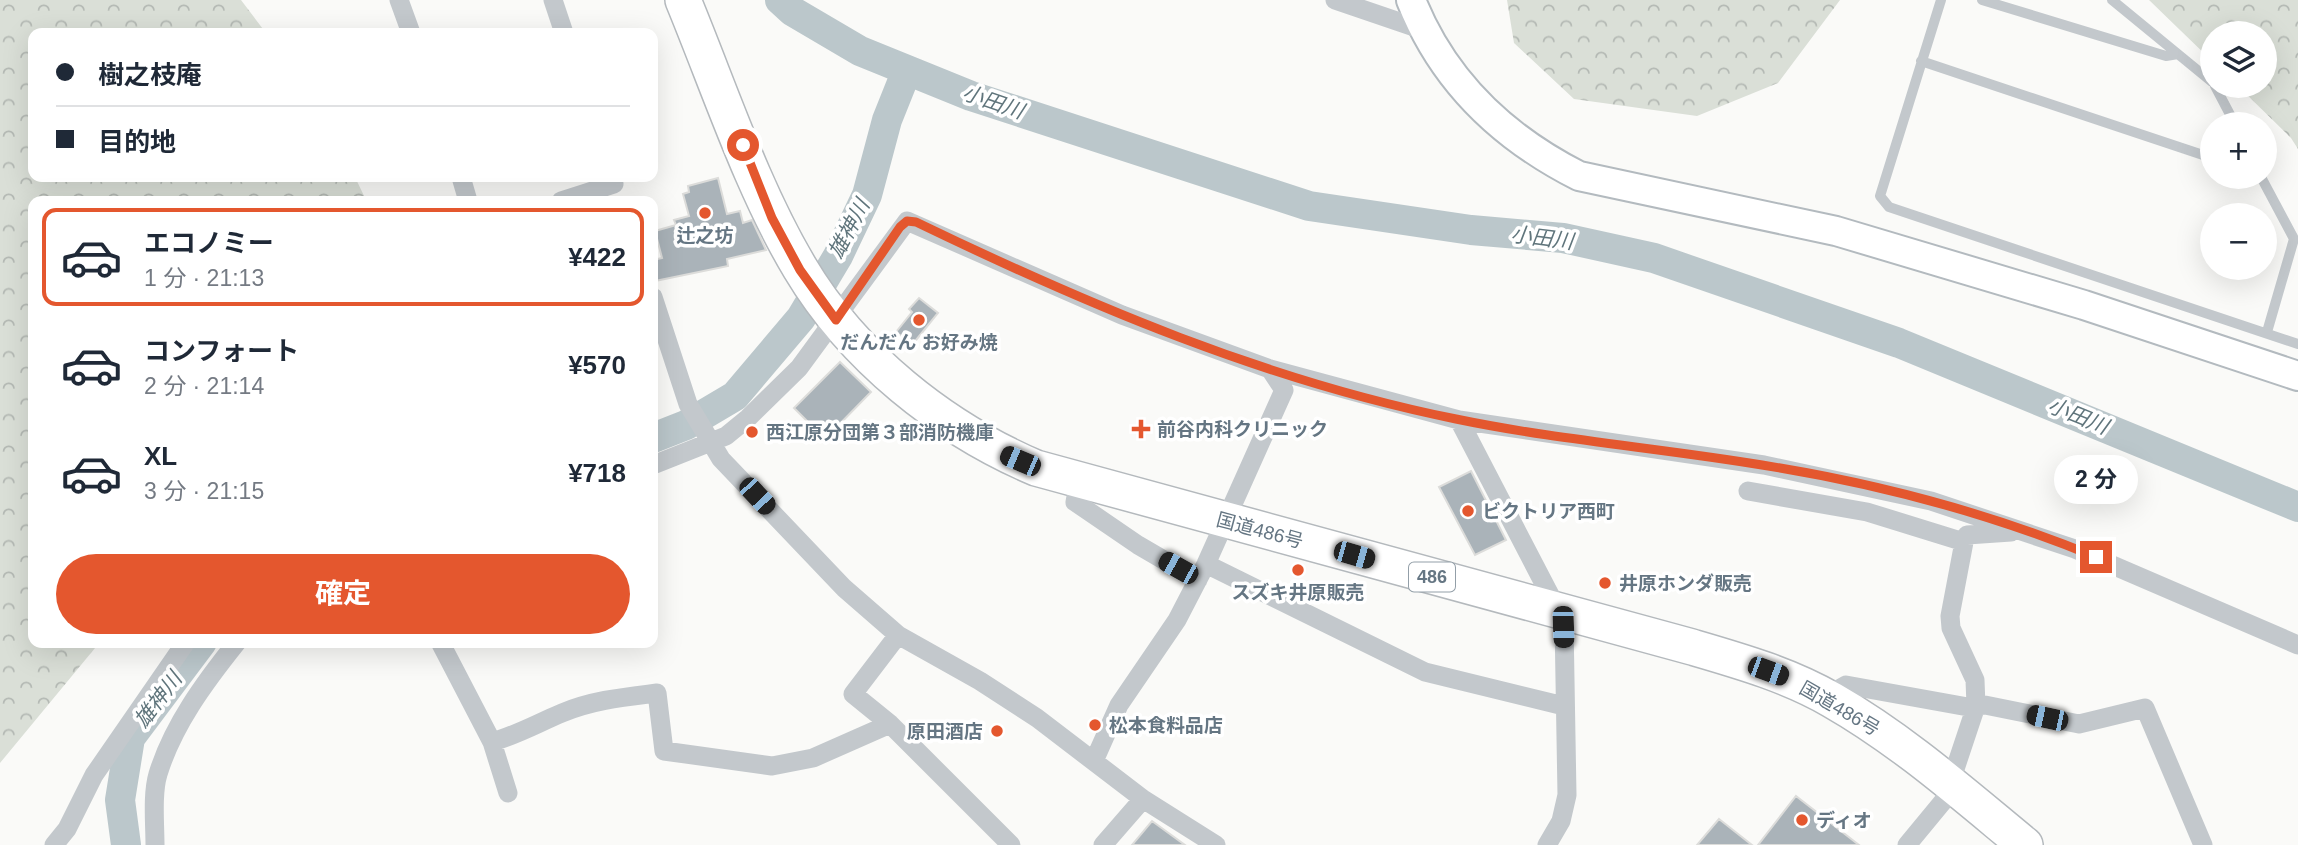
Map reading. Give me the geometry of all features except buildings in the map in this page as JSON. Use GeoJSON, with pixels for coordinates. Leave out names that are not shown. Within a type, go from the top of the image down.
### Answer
{"type":"FeatureCollection","features":[{"type":"Feature","properties":{"kind":"highway","name":"国道486号"},"geometry":{"type":"LineString","coordinates":[[683,0],[772,218],[800,270],[834,317],[888,374],[941,416],[1004,454],[1079,481],[1743,662],[1832,700],[1887,734],[2025,845]]}},
{"type":"Feature","properties":{"kind":"street"},"geometry":{"type":"LineString","coordinates":[[399,0],[409,28]]}},
{"type":"Feature","properties":{"kind":"street"},"geometry":{"type":"LineString","coordinates":[[552,0],[562,28]]}},
{"type":"Feature","properties":{"kind":"street"},"geometry":{"type":"LineString","coordinates":[[1411,0],[1423,30],[1474,101],[1504,130],[1547,160],[1579,176],[1836,232],[2084,305],[2298,376]]}},
{"type":"Feature","properties":{"kind":"street"},"geometry":{"type":"LineString","coordinates":[[1338,1],[1423,30]]}},
{"type":"Feature","properties":{"kind":"street"},"geometry":{"type":"LineString","coordinates":[[580,196],[615,187]]}},
{"type":"Feature","properties":{"kind":"street"},"geometry":{"type":"LineString","coordinates":[[658,463],[733,430],[799,368],[907,221],[1122,315],[1270,369],[1459,420],[1764,465],[1931,501],[2018,529],[2158,583],[2298,645]]}},
{"type":"Feature","properties":{"kind":"street"},"geometry":{"type":"LineString","coordinates":[[658,312],[688,404],[709,440],[722,459],[844,588],[898,635],[981,681],[1143,799],[1216,845]]}},
{"type":"Feature","properties":{"kind":"street"},"geometry":{"type":"LineString","coordinates":[[1094,761],[1119,705],[1177,620],[1226,520],[1284,390],[1270,369]]}},
{"type":"Feature","properties":{"kind":"street"},"geometry":{"type":"LineString","coordinates":[[1459,420],[1553,596],[1564,622],[1564,706],[1569,758],[1567,795],[1561,821],[1547,845]]}},
{"type":"Feature","properties":{"kind":"street"},"geometry":{"type":"LineString","coordinates":[[1764,465],[1803,502]]}},
{"type":"Feature","properties":{"kind":"street"},"geometry":{"type":"LineString","coordinates":[[1079,481],[1076,502],[1138,545],[1425,672],[1564,706]]}},
{"type":"Feature","properties":{"kind":"street"},"geometry":{"type":"LineString","coordinates":[[1748,491],[1867,512],[1965,539],[2009,533],[2018,529]]}},
{"type":"Feature","properties":{"kind":"street"},"geometry":{"type":"LineString","coordinates":[[1931,501],[1965,539]]}},
{"type":"Feature","properties":{"kind":"street"},"geometry":{"type":"LineString","coordinates":[[1907,845],[1945,799],[1964,750],[1976,706],[1975,680],[1951,628],[1950,616],[1965,539]]}},
{"type":"Feature","properties":{"kind":"street"},"geometry":{"type":"LineString","coordinates":[[898,635],[853,694],[890,724],[1011,845]]}},
{"type":"Feature","properties":{"kind":"street"},"geometry":{"type":"LineString","coordinates":[[54,845],[67,829],[94,775],[182,648]]}},
{"type":"Feature","properties":{"kind":"street"},"geometry":{"type":"LineString","coordinates":[[155,845],[157,776],[178,726],[232,648]]}},
{"type":"Feature","properties":{"kind":"street"},"geometry":{"type":"LineString","coordinates":[[443,648],[492,742],[508,793]]}},
{"type":"Feature","properties":{"kind":"street"},"geometry":{"type":"LineString","coordinates":[[1832,700],[1839,689],[1846,685],[1976,706],[1985,705],[2079,724],[2145,708],[2203,845]]}},
{"type":"Feature","properties":{"kind":"street"},"geometry":{"type":"LineString","coordinates":[[492,742],[514,736],[563,712],[601,700],[657,694],[664,751],[713,760],[772,766],[813,758],[890,724]]}},
{"type":"Feature","properties":{"kind":"street"},"geometry":{"type":"LineString","coordinates":[[1103,845],[1143,799]]}},
{"type":"Feature","properties":{"kind":"lane"},"geometry":{"type":"LineString","coordinates":[[1941,0],[1880,196],[1889,207],[2298,344]]}},
{"type":"Feature","properties":{"kind":"lane"},"geometry":{"type":"LineString","coordinates":[[1982,0],[2166,56],[2178,54]]}},
{"type":"Feature","properties":{"kind":"lane"},"geometry":{"type":"LineString","coordinates":[[2112,0],[2200,73]]}},
{"type":"Feature","properties":{"kind":"lane"},"geometry":{"type":"LineString","coordinates":[[1921,61],[2200,154]]}},
{"type":"Feature","properties":{"kind":"lane"},"geometry":{"type":"LineString","coordinates":[[2267,189],[2294,239],[2267,332]]}},
{"type":"Feature","properties":{"kind":"green space"},"geometry":{"type":"Polygon","coordinates":[[[0,0],[241,0],[262,28],[28,28],[28,182],[357,182],[364,196],[28,196],[28,648],[95,648],[0,763],[0,0]]]}},
{"type":"Feature","properties":{"kind":"green space"},"geometry":{"type":"Polygon","coordinates":[[[1507,0],[1840,0],[1778,83],[1697,116],[1574,99],[1514,43],[1507,0]]]}},
{"type":"Feature","properties":{"kind":"green space"},"geometry":{"type":"Polygon","coordinates":[[[2149,0],[2298,0],[2298,149],[2277,124],[2277,112],[2264,112],[2250,98],[2277,98],[2277,21],[2200,21],[2200,49],[2149,0]]]}},
{"type":"Feature","properties":{"kind":"waterway","name":"小田川"},"geometry":{"type":"LineString","coordinates":[[780,0],[792,11],[860,51],[971,96],[1309,206],[1471,230],[1563,238],[1654,258],[1899,343],[2298,507]]}},
{"type":"Feature","properties":{"kind":"waterway","name":"雄神川"},"geometry":{"type":"LineString","coordinates":[[658,436],[686,425],[735,396],[801,318],[838,256],[867,195],[887,120],[907,70]]}},
{"type":"Feature","properties":{"kind":"waterway","name":"雄神川"},"geometry":{"type":"LineString","coordinates":[[126,845],[120,800],[130,738],[198,648]]}},
{"type":"Feature","properties":{"kind":"place","name":"辻之坊"},"geometry":{"type":"Point","coordinates":[705,213]}},
{"type":"Feature","properties":{"kind":"place","name":"だんだん お好み焼"},"geometry":{"type":"Point","coordinates":[919,320]}},
{"type":"Feature","properties":{"kind":"place","name":"前谷内科クリニック"},"geometry":{"type":"Point","coordinates":[1141,429]}},
{"type":"Feature","properties":{"kind":"place","name":"西江原分団第３部消防機庫"},"geometry":{"type":"Point","coordinates":[752,432]}},
{"type":"Feature","properties":{"kind":"place","name":"ビクトリア西町"},"geometry":{"type":"Point","coordinates":[1468,511]}},
{"type":"Feature","properties":{"kind":"place","name":"スズキ井原販売"},"geometry":{"type":"Point","coordinates":[1298,570]}},
{"type":"Feature","properties":{"kind":"place","name":"井原ホンダ販売"},"geometry":{"type":"Point","coordinates":[1605,583]}},
{"type":"Feature","properties":{"kind":"place","name":"松本食料品店"},"geometry":{"type":"Point","coordinates":[1095,725]}},
{"type":"Feature","properties":{"kind":"place","name":"原田酒店"},"geometry":{"type":"Point","coordinates":[997,731]}},
{"type":"Feature","properties":{"kind":"place","name":"ディオ"},"geometry":{"type":"Point","coordinates":[1802,820]}},
{"type":"Feature","properties":{"kind":"route"},"geometry":{"type":"LineString","coordinates":[[743,145],[772,218],[800,270],[836,320],[900,227],[907,221],[916,222],[1015,270],[1187,341],[1362,396],[1459,420],[1764,465],[1857,483],[1931,501],[2096,557]]}}]}
